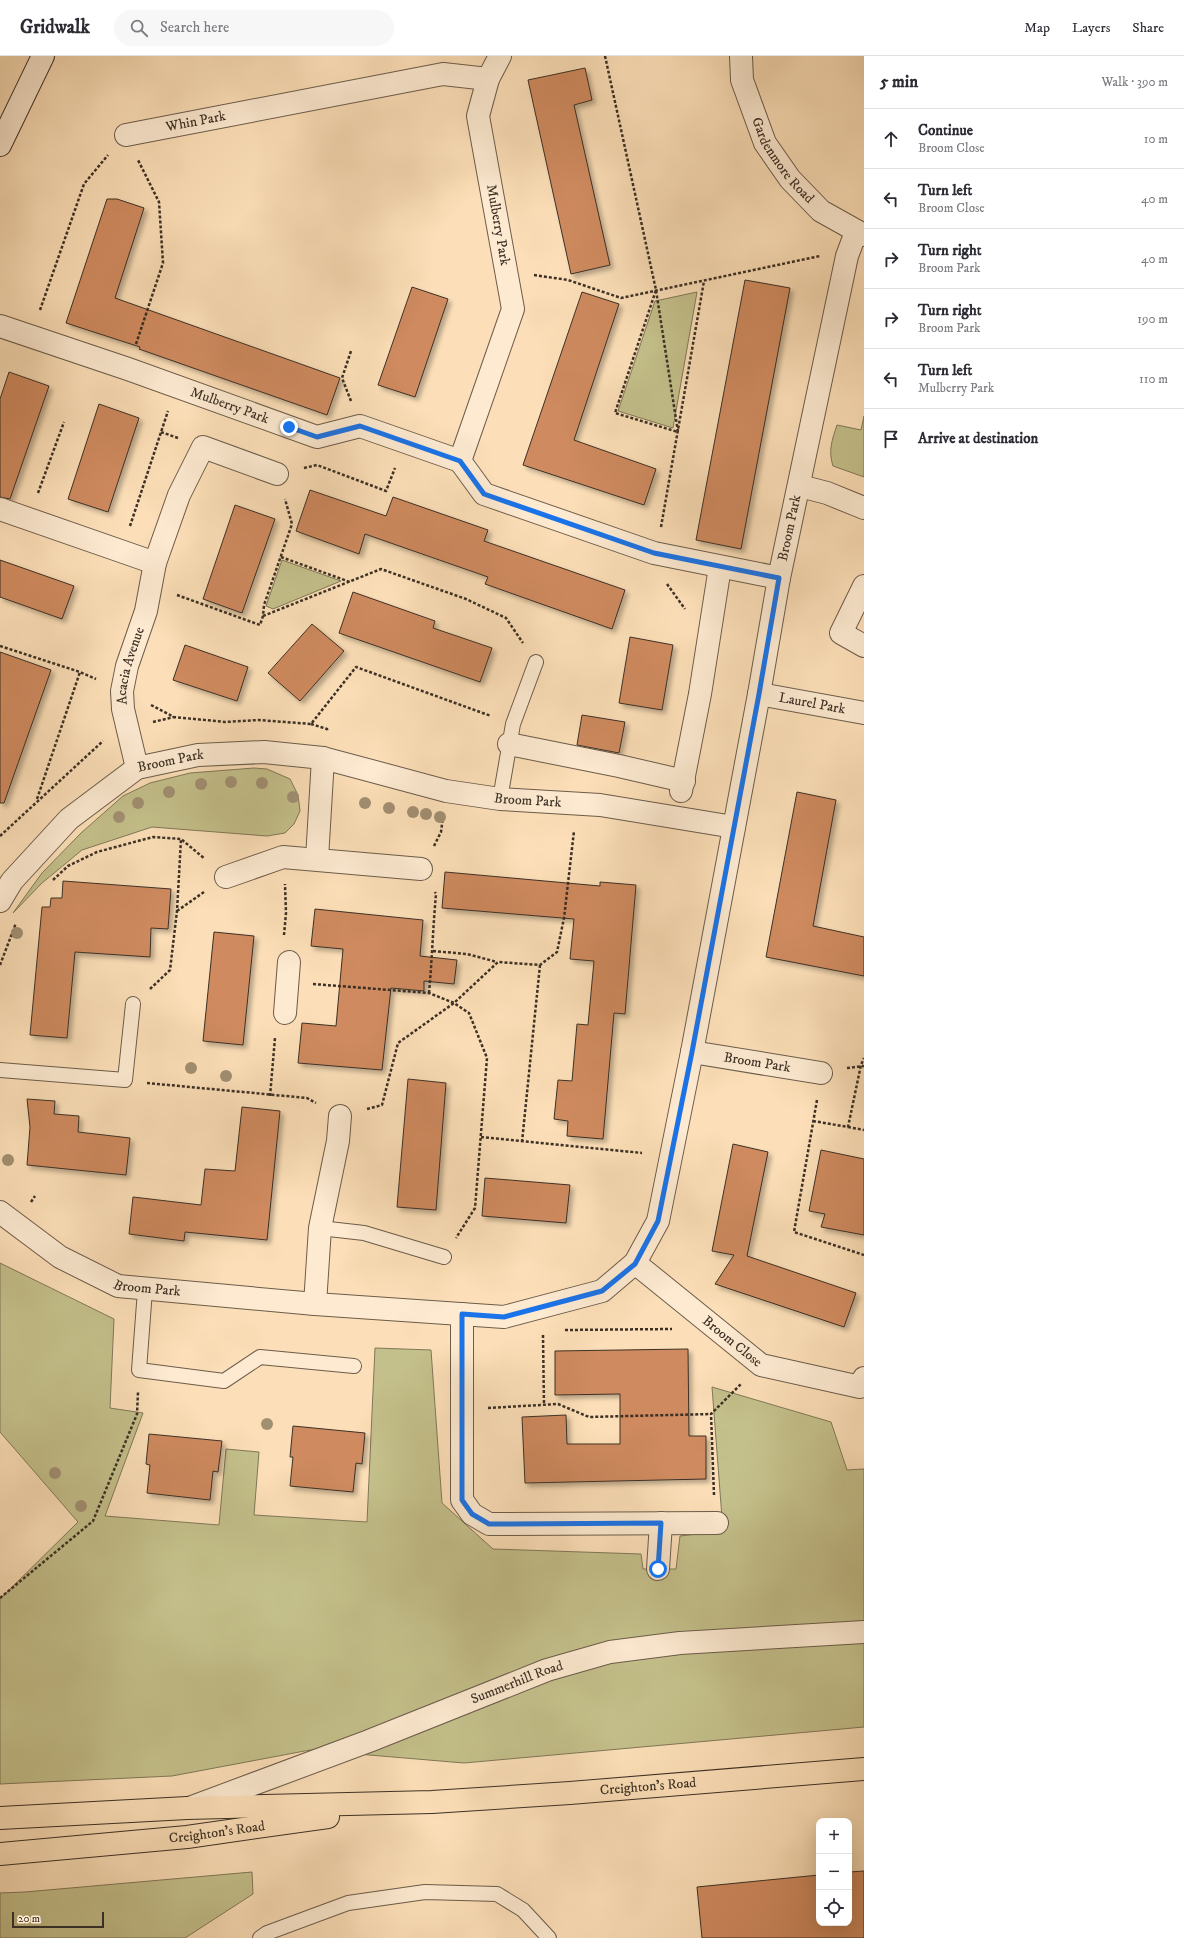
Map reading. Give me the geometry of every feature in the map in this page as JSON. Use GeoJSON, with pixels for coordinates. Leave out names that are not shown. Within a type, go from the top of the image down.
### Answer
{"type":"FeatureCollection","features":[{"type":"Feature","properties":{"kind":"highway","name":"Creighton's Road"},"geometry":{"type":"LineString","coordinates":[[0,1818],[187,1808],[432,1802],[570,1793],[864,1769]]}},
{"type":"Feature","properties":{"kind":"highway","name":"Creighton's Road"},"geometry":{"type":"LineString","coordinates":[[0,1854],[188,1837],[432,1802]]}},
{"type":"Feature","properties":{"kind":"street"},"geometry":{"type":"LineString","coordinates":[[0,146],[43,56]]}},
{"type":"Feature","properties":{"kind":"street","name":"Mulberry Park"},"geometry":{"type":"LineString","coordinates":[[460,461],[513,309],[478,116],[488,79],[500,56]]}},
{"type":"Feature","properties":{"kind":"street","name":"Gardenmore Road"},"geometry":{"type":"LineString","coordinates":[[741,56],[742,80],[765,144],[790,179],[821,211],[856,239]]}},
{"type":"Feature","properties":{"kind":"street","name":"Whin Park"},"geometry":{"type":"LineString","coordinates":[[126,135],[443,74],[488,79]]}},
{"type":"Feature","properties":{"kind":"street","name":"Broom Park"},"geometry":{"type":"LineString","coordinates":[[0,1212],[60,1257],[118,1286],[145,1290],[315,1304],[504,1317],[602,1291],[635,1264],[658,1221],[692,1052],[759,694],[779,578],[856,239]]}},
{"type":"Feature","properties":{"kind":"street","name":"Mulberry Park"},"geometry":{"type":"LineString","coordinates":[[0,326],[128,369],[317,437],[360,426]]}},
{"type":"Feature","properties":{"kind":"street"},"geometry":{"type":"LineString","coordinates":[[360,426],[460,461],[484,494],[654,553],[779,578]]}},
{"type":"Feature","properties":{"kind":"street","name":"Acacia Avenue"},"geometry":{"type":"LineString","coordinates":[[137,768],[123,709],[122,691],[127,666],[146,611],[155,563],[179,495],[203,448],[277,474]]}},
{"type":"Feature","properties":{"kind":"street"},"geometry":{"type":"LineString","coordinates":[[800,486],[827,492],[864,508]]}},
{"type":"Feature","properties":{"kind":"street"},"geometry":{"type":"LineString","coordinates":[[0,509],[155,563]]}},
{"type":"Feature","properties":{"kind":"street"},"geometry":{"type":"LineString","coordinates":[[511,734],[682,786],[720,567]]}},
{"type":"Feature","properties":{"kind":"street"},"geometry":{"type":"LineString","coordinates":[[864,586],[841,633],[864,646]]}},
{"type":"Feature","properties":{"kind":"street","name":"Laurel Park"},"geometry":{"type":"LineString","coordinates":[[759,694],[864,713]]}},
{"type":"Feature","properties":{"kind":"street","name":"Broom Park"},"geometry":{"type":"LineString","coordinates":[[0,901],[6,877],[69,818],[137,768],[198,755],[264,752],[323,758],[446,791],[500,799],[577,803],[645,812],[734,827]]}},
{"type":"Feature","properties":{"kind":"street"},"geometry":{"type":"LineString","coordinates":[[317,859],[323,758]]}},
{"type":"Feature","properties":{"kind":"street"},"geometry":{"type":"LineString","coordinates":[[226,877],[283,857],[421,869]]}},
{"type":"Feature","properties":{"kind":"street"},"geometry":{"type":"LineString","coordinates":[[285,1013],[289,972]]}},
{"type":"Feature","properties":{"kind":"street","name":"Broom Park"},"geometry":{"type":"LineString","coordinates":[[692,1052],[821,1073]]}},
{"type":"Feature","properties":{"kind":"street"},"geometry":{"type":"LineString","coordinates":[[315,1304],[320,1228],[338,1141],[340,1116]]}},
{"type":"Feature","properties":{"kind":"street","name":"Broom Close"},"geometry":{"type":"LineString","coordinates":[[635,1264],[761,1365],[860,1387],[864,1378]]}},
{"type":"Feature","properties":{"kind":"street"},"geometry":{"type":"LineString","coordinates":[[462,1314],[462,1500],[472,1514],[489,1524],[717,1522]]}},
{"type":"Feature","properties":{"kind":"street"},"geometry":{"type":"LineString","coordinates":[[658,1569],[661,1523]]}},
{"type":"Feature","properties":{"kind":"street","name":"Summerhill Road"},"geometry":{"type":"LineString","coordinates":[[187,1808],[369,1741],[547,1670],[610,1652],[680,1643],[864,1632]]}},
{"type":"Feature","properties":{"kind":"lane"},"geometry":{"type":"LineString","coordinates":[[500,799],[511,734],[536,662]]}},
{"type":"Feature","properties":{"kind":"lane"},"geometry":{"type":"LineString","coordinates":[[0,1070],[125,1080],[133,1004]]}},
{"type":"Feature","properties":{"kind":"lane"},"geometry":{"type":"LineString","coordinates":[[320,1228],[364,1233],[444,1257]]}},
{"type":"Feature","properties":{"kind":"lane"},"geometry":{"type":"LineString","coordinates":[[145,1290],[139,1370],[224,1381],[260,1357],[354,1366]]}},
{"type":"Feature","properties":{"kind":"lane"},"geometry":{"type":"LineString","coordinates":[[260,1938],[266,1933],[348,1903],[426,1892],[497,1894],[523,1910],[549,1938]]}},
{"type":"Feature","properties":{"kind":"path"},"geometry":{"type":"LineString","coordinates":[[605,56],[656,290],[678,432]]}},
{"type":"Feature","properties":{"kind":"path"},"geometry":{"type":"LineString","coordinates":[[31,336],[84,184],[126,135],[159,202],[163,263],[128,369]]}},
{"type":"Feature","properties":{"kind":"path"},"geometry":{"type":"LineString","coordinates":[[506,270],[568,280],[621,298],[704,281],[856,239]]}},
{"type":"Feature","properties":{"kind":"path"},"geometry":{"type":"LineString","coordinates":[[704,281],[678,432],[652,564],[708,641]]}},
{"type":"Feature","properties":{"kind":"path"},"geometry":{"type":"LineString","coordinates":[[656,290],[615,413],[678,432]]}},
{"type":"Feature","properties":{"kind":"path"},"geometry":{"type":"LineString","coordinates":[[351,351],[342,378],[360,426]]}},
{"type":"Feature","properties":{"kind":"path"},"geometry":{"type":"LineString","coordinates":[[122,551],[175,386]]}},
{"type":"Feature","properties":{"kind":"path"},"geometry":{"type":"LineString","coordinates":[[29,519],[64,422]]}},
{"type":"Feature","properties":{"kind":"path"},"geometry":{"type":"LineString","coordinates":[[151,585],[260,625],[264,605],[292,524],[277,474],[317,465],[386,491],[405,441]]}},
{"type":"Feature","properties":{"kind":"path"},"geometry":{"type":"LineString","coordinates":[[281,557],[350,582]]}},
{"type":"Feature","properties":{"kind":"path"},"geometry":{"type":"LineString","coordinates":[[263,616],[380,569],[466,599],[506,618],[536,662]]}},
{"type":"Feature","properties":{"kind":"path"},"geometry":{"type":"LineString","coordinates":[[0,646],[80,672],[174,717],[225,722],[259,720],[311,724],[356,667],[511,734]]}},
{"type":"Feature","properties":{"kind":"path"},"geometry":{"type":"LineString","coordinates":[[37,800],[80,672]]}},
{"type":"Feature","properties":{"kind":"path"},"geometry":{"type":"LineString","coordinates":[[0,836],[37,800],[108,736],[127,728]]}},
{"type":"Feature","properties":{"kind":"path"},"geometry":{"type":"LineString","coordinates":[[433,951],[467,954],[498,962],[540,965],[557,952],[564,918],[577,803]]}},
{"type":"Feature","properties":{"kind":"path"},"geometry":{"type":"LineString","coordinates":[[50,882],[68,866],[97,852],[153,837],[181,839],[226,877],[177,910]]}},
{"type":"Feature","properties":{"kind":"path"},"geometry":{"type":"LineString","coordinates":[[133,1004],[170,970],[177,910],[181,839]]}},
{"type":"Feature","properties":{"kind":"path"},"geometry":{"type":"LineString","coordinates":[[283,857],[286,913],[283,950],[289,972],[429,993],[454,1003],[469,1013],[488,1058],[475,1208],[444,1257]]}},
{"type":"Feature","properties":{"kind":"path"},"geometry":{"type":"LineString","coordinates":[[0,965],[15,925],[20,918]]}},
{"type":"Feature","properties":{"kind":"path"},"geometry":{"type":"LineString","coordinates":[[125,1080],[270,1096],[307,1098],[340,1116],[382,1105],[398,1043],[454,1003],[498,962]]}},
{"type":"Feature","properties":{"kind":"path"},"geometry":{"type":"LineString","coordinates":[[522,1142],[540,965]]}},
{"type":"Feature","properties":{"kind":"path"},"geometry":{"type":"LineString","coordinates":[[270,1096],[276,1020],[285,1013]]}},
{"type":"Feature","properties":{"kind":"path"},"geometry":{"type":"LineString","coordinates":[[848,1127],[860,1065],[864,1058]]}},
{"type":"Feature","properties":{"kind":"path"},"geometry":{"type":"LineString","coordinates":[[821,1073],[794,1232],[864,1254]]}},
{"type":"Feature","properties":{"kind":"path"},"geometry":{"type":"LineString","coordinates":[[814,1121],[864,1130]]}},
{"type":"Feature","properties":{"kind":"path"},"geometry":{"type":"LineString","coordinates":[[481,1137],[642,1153]]}},
{"type":"Feature","properties":{"kind":"path"},"geometry":{"type":"LineString","coordinates":[[540,1307],[544,1405]]}},
{"type":"Feature","properties":{"kind":"path"},"geometry":{"type":"LineString","coordinates":[[542,1331],[676,1329],[699,1315]]}},
{"type":"Feature","properties":{"kind":"path"},"geometry":{"type":"LineString","coordinates":[[462,1409],[558,1404],[589,1417],[711,1414],[761,1365]]}},
{"type":"Feature","properties":{"kind":"path"},"geometry":{"type":"LineString","coordinates":[[0,1598],[93,1521],[137,1414],[139,1370]]}},
{"type":"Feature","properties":{"kind":"path"},"geometry":{"type":"LineString","coordinates":[[711,1414],[714,1496]]}},
{"type":"Feature","properties":{"kind":"shaded area"},"geometry":{"type":"Polygon","coordinates":[[[697,292],[673,428],[618,411],[655,301],[697,292]]]}},
{"type":"Feature","properties":{"kind":"shaded area"},"geometry":{"type":"Polygon","coordinates":[[[864,416],[864,477],[833,466],[831,450],[837,425],[861,430],[864,416]]]}},
{"type":"Feature","properties":{"kind":"shaded area"},"geometry":{"type":"Polygon","coordinates":[[[282,560],[341,581],[273,609],[266,606],[282,560]]]}},
{"type":"Feature","properties":{"kind":"shaded area"},"geometry":{"type":"Polygon","coordinates":[[[254,768],[267,769],[290,779],[298,795],[300,811],[294,824],[285,833],[267,836],[152,827],[82,850],[42,883],[13,913],[42,873],[81,833],[123,796],[150,783],[190,773],[254,768]]]}},
{"type":"Feature","properties":{"kind":"shaded area"},"geometry":{"type":"Polygon","coordinates":[[[0,1263],[114,1319],[110,1408],[143,1413],[105,1516],[219,1525],[226,1449],[259,1452],[254,1515],[367,1522],[375,1348],[431,1350],[442,1503],[493,1549],[641,1554],[643,1569],[676,1569],[680,1536],[723,1531],[712,1387],[831,1422],[847,1470],[864,1469],[864,1727],[464,1763],[310,1750],[172,1776],[0,1784],[0,1599],[78,1522],[0,1432],[0,1263]]]}},
{"type":"Feature","properties":{"kind":"shaded area"},"geometry":{"type":"Polygon","coordinates":[[[252,1872],[253,1894],[185,1938],[0,1938],[0,1893],[252,1872]]]}},
{"type":"Feature","properties":{"kind":"building"},"geometry":{"type":"Polygon","coordinates":[[[585,68],[592,100],[574,105],[610,265],[571,274],[528,80],[585,68]]]}},
{"type":"Feature","properties":{"kind":"building"},"geometry":{"type":"Polygon","coordinates":[[[107,199],[117,199],[144,208],[115,298],[340,378],[327,415],[139,349],[140,347],[66,323],[107,199]]]}},
{"type":"Feature","properties":{"kind":"building"},"geometry":{"type":"Polygon","coordinates":[[[745,280],[790,288],[741,549],[696,540],[745,280]]]}},
{"type":"Feature","properties":{"kind":"building"},"geometry":{"type":"Polygon","coordinates":[[[412,287],[448,299],[415,397],[378,385],[412,287]]]}},
{"type":"Feature","properties":{"kind":"building"},"geometry":{"type":"Polygon","coordinates":[[[582,292],[619,304],[574,440],[656,469],[644,505],[523,465],[582,292]]]}},
{"type":"Feature","properties":{"kind":"building"},"geometry":{"type":"Polygon","coordinates":[[[9,372],[49,386],[10,499],[0,497],[0,399],[9,372]]]}},
{"type":"Feature","properties":{"kind":"building"},"geometry":{"type":"Polygon","coordinates":[[[99,404],[139,418],[108,512],[68,499],[99,404]]]}},
{"type":"Feature","properties":{"kind":"building"},"geometry":{"type":"Polygon","coordinates":[[[310,490],[386,516],[393,497],[488,530],[484,541],[625,590],[612,629],[485,584],[488,577],[365,534],[359,554],[296,531],[310,490]]]}},
{"type":"Feature","properties":{"kind":"building"},"geometry":{"type":"Polygon","coordinates":[[[235,505],[275,519],[242,613],[203,599],[235,505]]]}},
{"type":"Feature","properties":{"kind":"building"},"geometry":{"type":"Polygon","coordinates":[[[0,560],[74,586],[62,619],[0,597],[0,560]]]}},
{"type":"Feature","properties":{"kind":"building"},"geometry":{"type":"Polygon","coordinates":[[[353,592],[435,621],[433,628],[492,648],[480,682],[339,633],[353,592]]]}},
{"type":"Feature","properties":{"kind":"building"},"geometry":{"type":"Polygon","coordinates":[[[312,624],[344,651],[300,701],[268,673],[312,624]]]}},
{"type":"Feature","properties":{"kind":"building"},"geometry":{"type":"Polygon","coordinates":[[[630,637],[673,645],[662,710],[619,703],[630,637]]]}},
{"type":"Feature","properties":{"kind":"building"},"geometry":{"type":"Polygon","coordinates":[[[185,645],[248,667],[237,701],[173,680],[185,645]]]}},
{"type":"Feature","properties":{"kind":"building"},"geometry":{"type":"Polygon","coordinates":[[[0,652],[51,670],[4,803],[0,803],[0,652]]]}},
{"type":"Feature","properties":{"kind":"building"},"geometry":{"type":"Polygon","coordinates":[[[582,715],[625,722],[619,753],[577,745],[582,715]]]}},
{"type":"Feature","properties":{"kind":"building"},"geometry":{"type":"Polygon","coordinates":[[[797,792],[836,800],[813,926],[864,937],[864,976],[766,957],[797,792]]]}},
{"type":"Feature","properties":{"kind":"building"},"geometry":{"type":"Polygon","coordinates":[[[445,872],[600,886],[600,882],[636,885],[625,1014],[614,1013],[603,1139],[567,1136],[568,1121],[554,1119],[558,1080],[572,1081],[577,1024],[588,1025],[594,961],[570,959],[574,919],[442,908],[445,872]]]}},
{"type":"Feature","properties":{"kind":"building"},"geometry":{"type":"Polygon","coordinates":[[[63,881],[171,889],[168,929],[151,928],[150,957],[75,952],[67,1038],[30,1035],[42,907],[50,907],[51,898],[62,898],[63,881]]]}},
{"type":"Feature","properties":{"kind":"building"},"geometry":{"type":"Polygon","coordinates":[[[315,909],[423,920],[420,956],[457,960],[454,984],[424,981],[424,991],[391,988],[382,1070],[298,1063],[302,1023],[336,1026],[343,949],[311,946],[315,909]]]}},
{"type":"Feature","properties":{"kind":"building"},"geometry":{"type":"Polygon","coordinates":[[[214,932],[254,936],[243,1045],[203,1041],[214,932]]]}},
{"type":"Feature","properties":{"kind":"building"},"geometry":{"type":"Polygon","coordinates":[[[408,1079],[446,1083],[436,1210],[397,1207],[408,1079]]]}},
{"type":"Feature","properties":{"kind":"building"},"geometry":{"type":"Polygon","coordinates":[[[27,1099],[55,1101],[54,1114],[79,1116],[78,1132],[130,1138],[126,1175],[27,1165],[30,1127],[27,1099]]]}},
{"type":"Feature","properties":{"kind":"building"},"geometry":{"type":"Polygon","coordinates":[[[242,1107],[280,1111],[267,1240],[185,1232],[184,1241],[129,1234],[133,1197],[201,1205],[205,1169],[235,1171],[242,1107]]]}},
{"type":"Feature","properties":{"kind":"building"},"geometry":{"type":"Polygon","coordinates":[[[733,1144],[768,1152],[747,1256],[856,1293],[844,1327],[715,1284],[734,1255],[712,1251],[733,1144]]]}},
{"type":"Feature","properties":{"kind":"building"},"geometry":{"type":"Polygon","coordinates":[[[821,1150],[864,1159],[864,1235],[821,1227],[825,1214],[809,1211],[821,1150]]]}},
{"type":"Feature","properties":{"kind":"building"},"geometry":{"type":"Polygon","coordinates":[[[485,1178],[570,1185],[566,1223],[482,1216],[485,1178]]]}},
{"type":"Feature","properties":{"kind":"building"},"geometry":{"type":"Polygon","coordinates":[[[688,1349],[689,1436],[706,1436],[706,1479],[525,1483],[522,1417],[566,1415],[567,1444],[620,1444],[620,1394],[555,1395],[555,1351],[688,1349]]]}},
{"type":"Feature","properties":{"kind":"building"},"geometry":{"type":"Polygon","coordinates":[[[293,1426],[365,1433],[362,1464],[356,1463],[353,1492],[290,1486],[293,1457],[290,1457],[293,1426]]]}},
{"type":"Feature","properties":{"kind":"building"},"geometry":{"type":"Polygon","coordinates":[[[149,1434],[222,1441],[218,1472],[213,1471],[210,1500],[147,1493],[150,1465],[146,1464],[149,1434]]]}},
{"type":"Feature","properties":{"kind":"building"},"geometry":{"type":"Polygon","coordinates":[[[864,1871],[864,1938],[702,1938],[697,1887],[816,1875],[816,1926],[852,1926],[852,1872],[864,1871]]]}},
{"type":"Feature","properties":{"kind":"route"},"geometry":{"type":"LineString","coordinates":[[289,427],[317,437],[360,426],[460,461],[484,494],[654,553],[779,578],[759,694],[692,1052],[658,1221],[635,1264],[602,1291],[504,1317],[462,1314],[462,1500],[472,1514],[489,1524],[661,1523],[658,1569]]}}]}
